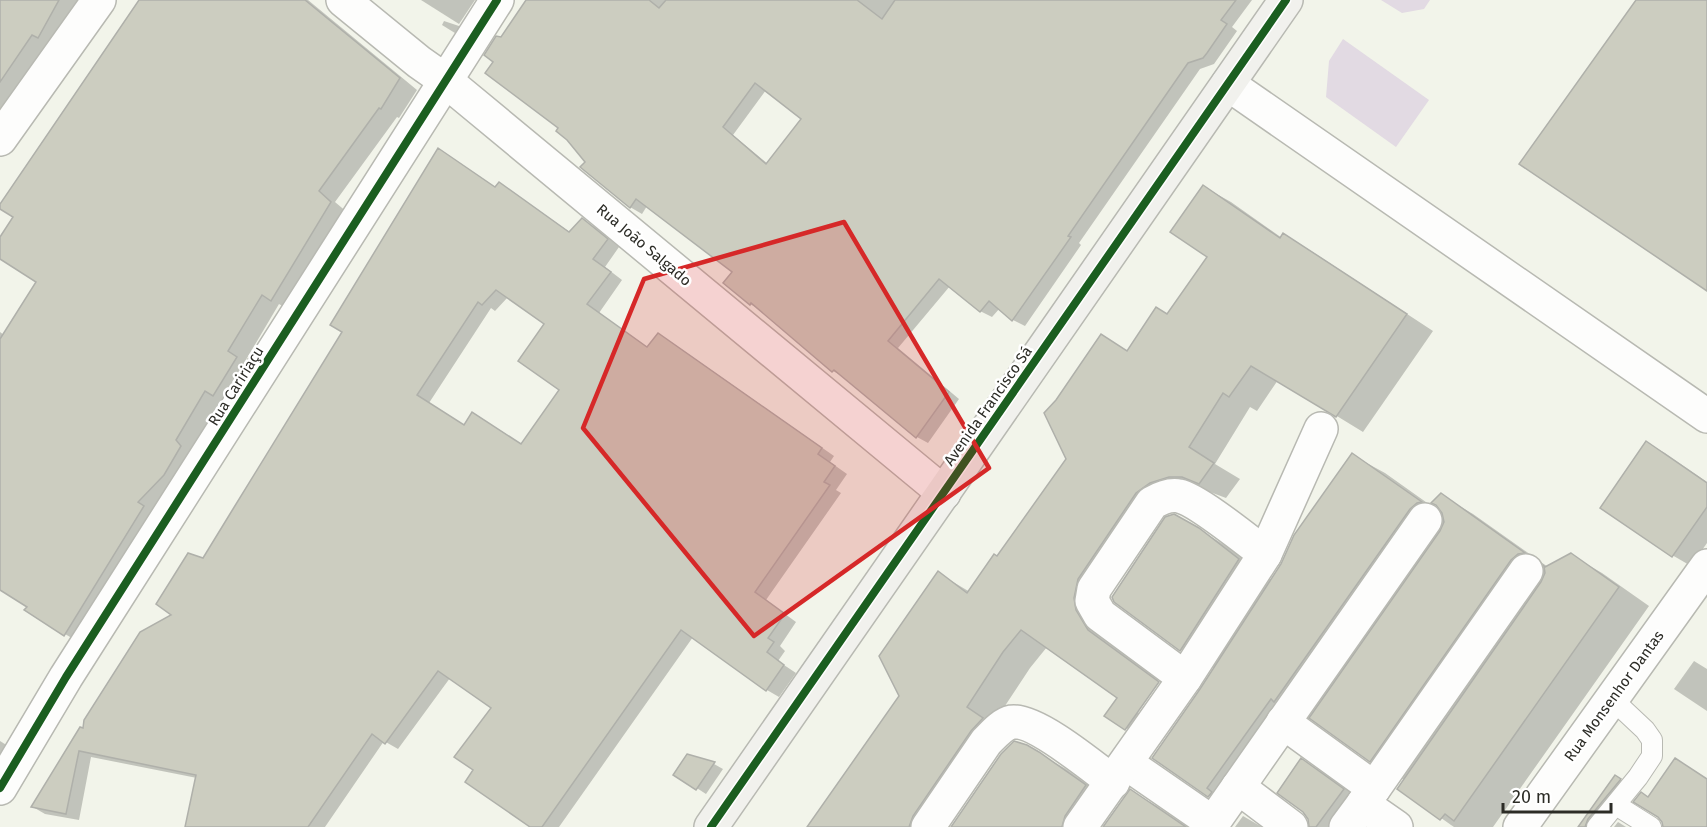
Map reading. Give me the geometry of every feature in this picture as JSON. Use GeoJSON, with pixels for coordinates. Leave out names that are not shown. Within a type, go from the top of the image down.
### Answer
{"type":"FeatureCollection","features":[{"type":"Feature","properties":{"kind":"main road","name":"Avenida Francisco Sá"},"geometry":{"type":"LineString","coordinates":[[711,827],[1286,0]]}},
{"type":"Feature","properties":{"kind":"street"},"geometry":{"type":"LineString","coordinates":[[0,139],[99,0]]}},
{"type":"Feature","properties":{"kind":"street","name":"Rua João Salgado"},"geometry":{"type":"LineString","coordinates":[[343,0],[446,81],[944,493]]}},
{"type":"Feature","properties":{"kind":"street","name":"Rua Caririaçu"},"geometry":{"type":"LineString","coordinates":[[0,788],[66,677],[497,0]]}},
{"type":"Feature","properties":{"kind":"street"},"geometry":{"type":"LineString","coordinates":[[1228,84],[1707,416]]}},
{"type":"Feature","properties":{"kind":"street"},"geometry":{"type":"LineString","coordinates":[[1080,827],[1185,678],[1265,554],[1322,429]]}},
{"type":"Feature","properties":{"kind":"street"},"geometry":{"type":"LineString","coordinates":[[1185,678],[1100,615],[1092,601],[1094,589],[1152,503],[1162,498],[1179,496],[1196,504],[1265,554]]}},
{"type":"Feature","properties":{"kind":"street"},"geometry":{"type":"LineString","coordinates":[[928,827],[986,742],[997,731],[1012,722],[1031,725],[1212,825],[1425,520]]}},
{"type":"Feature","properties":{"kind":"street","name":"Rua Monsenhor Dantas"},"geometry":{"type":"LineString","coordinates":[[1520,827],[1707,566]]}},
{"type":"Feature","properties":{"kind":"street"},"geometry":{"type":"LineString","coordinates":[[1361,806],[1526,571]]}},
{"type":"Feature","properties":{"kind":"street"},"geometry":{"type":"LineString","coordinates":[[1283,722],[1361,806],[1396,827]]}},
{"type":"Feature","properties":{"kind":"street"},"geometry":{"type":"LineString","coordinates":[[1238,787],[1291,827]]}},
{"type":"Feature","properties":{"kind":"lane"},"geometry":{"type":"LineString","coordinates":[[1597,827],[1652,756],[1652,740],[1646,730],[1612,699]]}},
{"type":"Feature","properties":{"kind":"lane"},"geometry":{"type":"LineString","coordinates":[[1616,805],[1651,827]]}},
{"type":"Feature","properties":{"kind":"highlighted area"},"geometry":{"type":"Polygon","coordinates":[[[844,222],[989,468],[754,636],[583,428],[644,279],[844,222]]]}},
{"type":"Feature","properties":{"kind":"shaded area"},"geometry":{"type":"Polygon","coordinates":[[[1381,0],[1430,0],[1424,9],[1402,13],[1381,0]]]}},
{"type":"Feature","properties":{"kind":"shaded area"},"geometry":{"type":"Polygon","coordinates":[[[1343,39],[1429,100],[1396,147],[1326,97],[1329,61],[1343,39]]]}},
{"type":"Feature","properties":{"kind":"building"},"geometry":{"type":"Polygon","coordinates":[[[0,0],[59,0],[38,38],[32,35],[0,82],[0,0]]]}},
{"type":"Feature","properties":{"kind":"building"},"geometry":{"type":"Polygon","coordinates":[[[139,0],[305,0],[400,78],[381,109],[379,108],[319,191],[331,202],[271,301],[262,295],[228,351],[237,357],[213,396],[205,391],[176,440],[181,446],[164,475],[138,502],[144,506],[64,636],[24,610],[27,607],[0,590],[0,339],[36,282],[0,259],[0,237],[13,217],[0,209],[0,204],[139,0]]]}},
{"type":"Feature","properties":{"kind":"building"},"geometry":{"type":"Polygon","coordinates":[[[526,0],[649,0],[659,8],[666,0],[857,0],[882,19],[895,0],[1236,0],[1221,20],[1227,24],[1207,53],[1203,58],[1188,63],[1012,321],[989,301],[980,312],[939,279],[888,341],[949,392],[916,438],[834,370],[832,372],[751,303],[750,305],[723,283],[732,272],[636,199],[630,208],[580,167],[585,162],[567,140],[556,131],[558,128],[485,73],[493,62],[484,55],[496,36],[501,37],[526,0]],[[755,83],[723,127],[766,164],[801,119],[755,83]]]}},
{"type":"Feature","properties":{"kind":"building"},"geometry":{"type":"Polygon","coordinates":[[[1636,0],[1707,0],[1707,291],[1519,164],[1636,0]]]}},
{"type":"Feature","properties":{"kind":"building"},"geometry":{"type":"Polygon","coordinates":[[[438,148],[495,187],[499,182],[569,232],[582,218],[608,239],[593,259],[611,272],[587,304],[647,347],[658,333],[822,448],[818,454],[835,466],[824,482],[830,485],[755,592],[785,614],[768,638],[774,642],[767,652],[784,665],[766,691],[681,630],[542,827],[530,827],[465,782],[473,770],[454,757],[491,708],[438,671],[385,744],[372,734],[308,827],[185,827],[196,775],[79,751],[66,814],[31,807],[80,727],[83,728],[84,720],[140,632],[171,615],[156,604],[188,553],[203,558],[342,332],[330,325],[438,148]],[[496,290],[482,305],[478,302],[417,395],[464,425],[472,412],[521,444],[559,390],[518,361],[544,324],[496,290]]]}},
{"type":"Feature","properties":{"kind":"building"},"geometry":{"type":"Polygon","coordinates":[[[1203,185],[1280,238],[1283,233],[1407,314],[1336,417],[1251,366],[1229,397],[1223,393],[1189,447],[1214,463],[1199,484],[1182,477],[1169,477],[1150,483],[1136,493],[1078,579],[1074,598],[1076,610],[1088,630],[1159,682],[1125,730],[1104,716],[1117,698],[1021,630],[1003,652],[967,707],[983,718],[971,731],[913,816],[909,827],[807,827],[899,696],[879,656],[938,571],[967,593],[994,554],[997,556],[1066,459],[1044,413],[1056,400],[1101,334],[1127,351],[1156,307],[1167,314],[1207,257],[1170,232],[1203,185]]]}},
{"type":"Feature","properties":{"kind":"building"},"geometry":{"type":"Polygon","coordinates":[[[1646,441],[1707,483],[1707,507],[1672,557],[1600,508],[1646,441]]]}},
{"type":"Feature","properties":{"kind":"building"},"geometry":{"type":"Polygon","coordinates":[[[1352,453],[1422,502],[1410,509],[1274,702],[1271,699],[1207,788],[1212,792],[1208,797],[1152,758],[1281,564],[1294,535],[1352,453]]]}},
{"type":"Feature","properties":{"kind":"building"},"geometry":{"type":"Polygon","coordinates":[[[1441,493],[1525,553],[1518,554],[1511,560],[1370,762],[1309,718],[1440,531],[1444,522],[1442,513],[1436,505],[1431,503],[1441,493]]]}},
{"type":"Feature","properties":{"kind":"building"},"geometry":{"type":"Polygon","coordinates":[[[1174,514],[1199,528],[1239,559],[1180,651],[1114,602],[1112,597],[1165,517],[1174,514]]]}},
{"type":"Feature","properties":{"kind":"building"},"geometry":{"type":"Polygon","coordinates":[[[1571,553],[1619,587],[1454,821],[1445,814],[1440,820],[1397,789],[1541,582],[1545,573],[1544,566],[1571,553]]]}},
{"type":"Feature","properties":{"kind":"building"},"geometry":{"type":"Polygon","coordinates":[[[1014,741],[1039,752],[1086,785],[1065,816],[1062,827],[951,827],[1001,754],[1014,741]]]}},
{"type":"Feature","properties":{"kind":"building"},"geometry":{"type":"Polygon","coordinates":[[[687,754],[715,762],[696,790],[673,775],[687,754]]]}},
{"type":"Feature","properties":{"kind":"building"},"geometry":{"type":"Polygon","coordinates":[[[1301,758],[1344,789],[1316,827],[1309,827],[1308,819],[1303,812],[1277,793],[1301,758]]]}},
{"type":"Feature","properties":{"kind":"building"},"geometry":{"type":"Polygon","coordinates":[[[1675,758],[1707,779],[1707,827],[1663,827],[1658,817],[1633,802],[1641,792],[1648,797],[1675,758]]]}},
{"type":"Feature","properties":{"kind":"building"},"geometry":{"type":"Polygon","coordinates":[[[1615,775],[1621,779],[1588,819],[1585,827],[1578,827],[1615,775]]]}},
{"type":"Feature","properties":{"kind":"building"},"geometry":{"type":"Polygon","coordinates":[[[1130,789],[1186,827],[1103,827],[1130,789]]]}},
{"type":"Feature","properties":{"kind":"cycle path"},"geometry":{"type":"LineString","coordinates":[[0,788],[66,677],[497,0]]}},
{"type":"Feature","properties":{"kind":"cycle path"},"geometry":{"type":"LineString","coordinates":[[711,827],[1286,0]]}}]}
